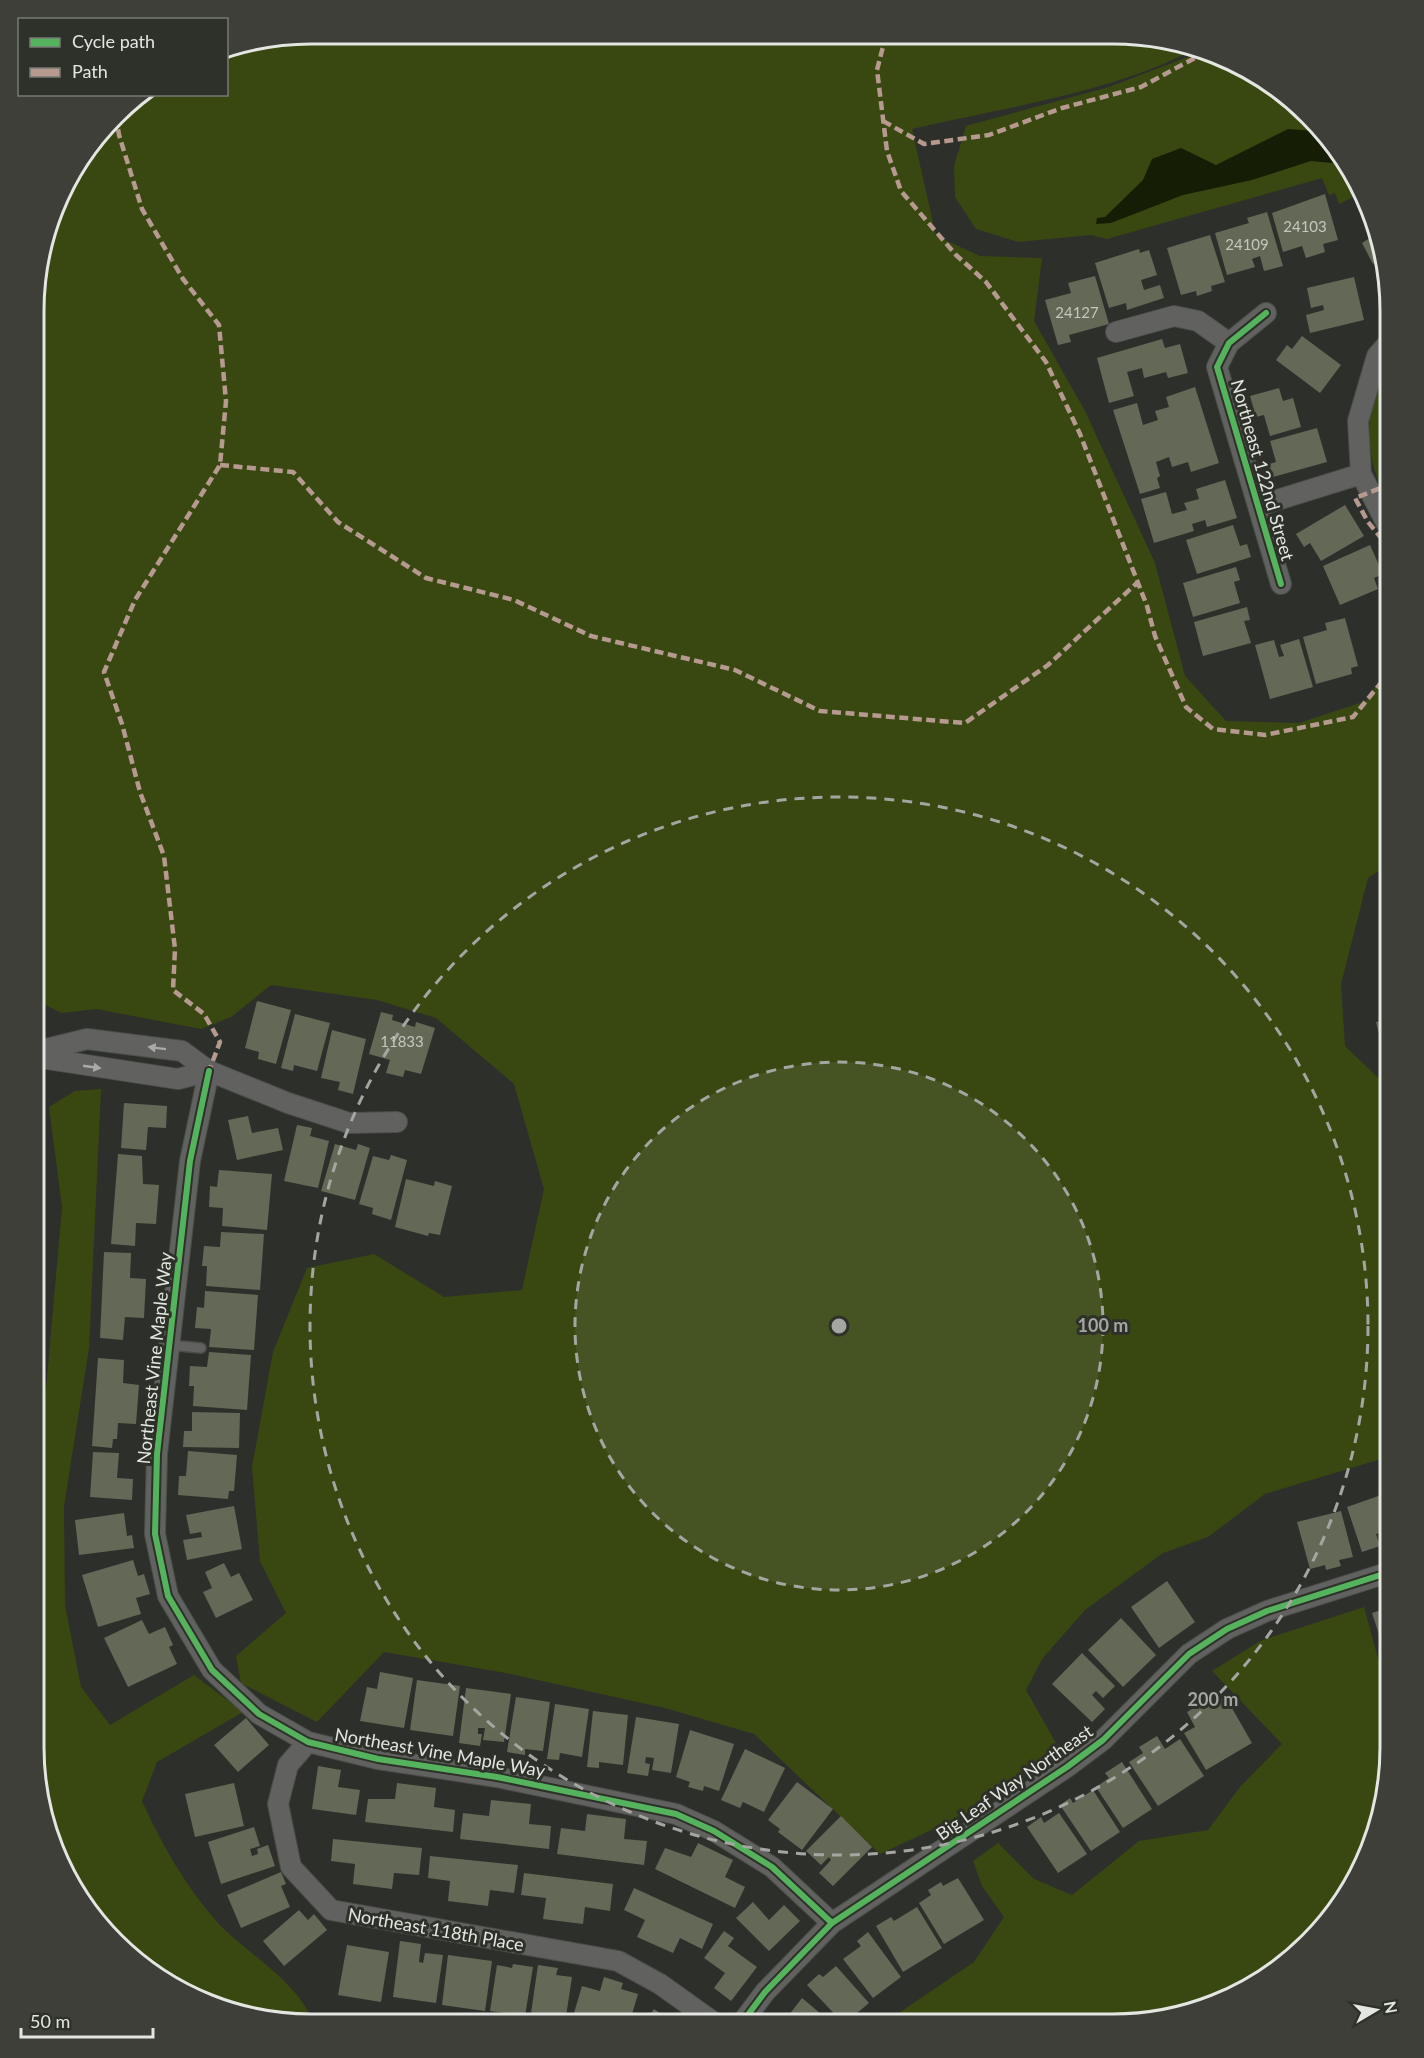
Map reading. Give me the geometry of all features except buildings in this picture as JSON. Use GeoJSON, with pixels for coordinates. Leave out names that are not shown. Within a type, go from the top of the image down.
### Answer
{"type":"FeatureCollection","features":[{"type":"Feature","properties":{"kind":"street","name":"Northeast 122nd Street"},"geometry":{"type":"LineString","coordinates":[[1266,313],[1229,343],[1217,367],[1281,584]]}},
{"type":"Feature","properties":{"kind":"street"},"geometry":{"type":"LineString","coordinates":[[1116,332],[1174,316],[1198,321],[1229,343]]}},
{"type":"Feature","properties":{"kind":"street"},"geometry":{"type":"LineString","coordinates":[[1380,353],[1377,356],[1358,421],[1361,474],[1380,511]]}},
{"type":"Feature","properties":{"kind":"street"},"geometry":{"type":"LineString","coordinates":[[1258,506],[1361,474]]}},
{"type":"Feature","properties":{"kind":"street"},"geometry":{"type":"LineString","coordinates":[[44,1050],[87,1039],[182,1051],[208,1071],[288,1103],[349,1123],[397,1122]]}},
{"type":"Feature","properties":{"kind":"street"},"geometry":{"type":"LineString","coordinates":[[44,1059],[178,1079],[208,1071]]}},
{"type":"Feature","properties":{"kind":"street","name":"Northeast Vine Maple Way"},"geometry":{"type":"LineString","coordinates":[[208,1071],[189,1161],[157,1454],[155,1534],[168,1596],[212,1670],[259,1714],[308,1742],[378,1759],[508,1779],[676,1814],[714,1831],[772,1868],[832,1923]]}},
{"type":"Feature","properties":{"kind":"street","name":"Big Leaf Way Northeast"},"geometry":{"type":"LineString","coordinates":[[748,2014],[765,1992],[832,1923],[1067,1767],[1103,1740],[1189,1654],[1227,1629],[1277,1608],[1380,1575]]}},
{"type":"Feature","properties":{"kind":"street","name":"Northeast 118th Place"},"geometry":{"type":"LineString","coordinates":[[308,1742],[288,1765],[278,1804],[291,1867],[331,1910],[618,1961],[660,1984],[702,2014]]}},
{"type":"Feature","properties":{"kind":"lane"},"geometry":{"type":"LineString","coordinates":[[169,1345],[201,1348]]}},
{"type":"Feature","properties":{"kind":"green space"},"geometry":{"type":"Polygon","coordinates":[[[293,44],[1131,44],[1184,54],[1131,76],[1095,87],[912,129],[936,236],[980,256],[1042,258],[1034,321],[1085,411],[1155,563],[1185,676],[1226,721],[1299,723],[1366,701],[1380,680],[1380,870],[1368,878],[1341,984],[1345,1046],[1380,1079],[1380,1459],[1265,1494],[1208,1537],[1163,1553],[1085,1610],[1042,1659],[1026,1690],[1057,1745],[976,1809],[880,1854],[754,1734],[665,1708],[506,1673],[384,1652],[317,1722],[241,1683],[236,1656],[286,1613],[260,1561],[252,1467],[273,1352],[307,1268],[374,1254],[444,1297],[522,1290],[544,1189],[514,1084],[436,1018],[377,1000],[271,985],[231,1017],[201,1029],[96,1009],[62,1013],[44,1004],[44,293],[53,242],[71,193],[99,148],[135,110],[152,96],[228,96],[228,57],[259,49],[293,44]]]}},
{"type":"Feature","properties":{"kind":"green space"},"geometry":{"type":"Polygon","coordinates":[[[1191,56],[1231,71],[1276,99],[1302,122],[1335,162],[1354,196],[1339,204],[1335,193],[1329,195],[1322,178],[1107,239],[1091,235],[1018,242],[976,229],[955,197],[954,166],[966,126],[1109,87],[1191,56]]]}},
{"type":"Feature","properties":{"kind":"green space"},"geometry":{"type":"Polygon","coordinates":[[[1380,375],[1380,484],[1370,448],[1369,428],[1380,375]]]}},
{"type":"Feature","properties":{"kind":"green space"},"geometry":{"type":"Polygon","coordinates":[[[101,1089],[89,1348],[64,1506],[65,1605],[81,1687],[110,1725],[194,1675],[243,1712],[157,1762],[142,1801],[158,1834],[195,1895],[218,1923],[285,1982],[297,1995],[309,2014],[276,2012],[225,2000],[177,1979],[148,1959],[110,1923],[79,1881],[64,1849],[53,1816],[44,1765],[44,1412],[62,1207],[49,1107],[75,1091],[101,1089]]]}},
{"type":"Feature","properties":{"kind":"green space"},"geometry":{"type":"Polygon","coordinates":[[[1364,1607],[1380,1665],[1380,1765],[1371,1816],[1360,1849],[1345,1881],[1325,1910],[1302,1936],[1276,1959],[1247,1979],[1199,2000],[1165,2009],[1131,2014],[897,2014],[974,1962],[1004,1917],[982,1886],[973,1861],[998,1843],[1034,1879],[1072,1895],[1139,1841],[1208,1830],[1240,1787],[1282,1744],[1212,1671],[1262,1640],[1364,1607]]]}},
{"type":"Feature","properties":{"kind":"shaded area"},"geometry":{"type":"Polygon","coordinates":[[[1288,129],[1310,131],[1336,163],[1311,161],[1252,180],[1183,195],[1111,223],[1096,224],[1097,218],[1105,217],[1143,180],[1152,159],[1181,148],[1216,165],[1288,129]]]}},
{"type":"Feature","properties":{"kind":"marked path"},"geometry":{"type":"LineString","coordinates":[[884,44],[877,70],[887,151],[901,191],[956,255],[986,282],[1046,362],[1080,434],[1147,606],[1155,636],[1186,707],[1213,729],[1265,735],[1353,717],[1380,684]]}},
{"type":"Feature","properties":{"kind":"marked path"},"geometry":{"type":"LineString","coordinates":[[883,121],[924,144],[989,135],[1062,108],[1141,87],[1197,57]]}},
{"type":"Feature","properties":{"kind":"marked path"},"geometry":{"type":"LineString","coordinates":[[118,127],[142,209],[183,279],[219,325],[226,401],[220,465],[135,600],[104,672],[122,724],[140,792],[164,856],[175,949],[173,990],[204,1014],[220,1042],[209,1071]]}},
{"type":"Feature","properties":{"kind":"marked path"},"geometry":{"type":"LineString","coordinates":[[220,465],[293,472],[338,522],[426,578],[514,600],[591,636],[735,670],[820,711],[965,723],[1048,665],[1138,582]]}},
{"type":"Feature","properties":{"kind":"marked path"},"geometry":{"type":"LineString","coordinates":[[1380,488],[1355,498],[1368,522],[1380,537]]}},
{"type":"Feature","properties":{"kind":"cycle path"},"geometry":{"type":"LineString","coordinates":[[1266,313],[1229,343],[1217,367],[1281,584]]}},
{"type":"Feature","properties":{"kind":"cycle path"},"geometry":{"type":"LineString","coordinates":[[209,1071],[190,1161],[157,1454],[155,1534],[168,1596],[212,1670],[259,1714],[308,1742],[378,1759],[497,1777],[676,1814],[714,1831],[772,1867],[832,1923]]}},
{"type":"Feature","properties":{"kind":"cycle path"},"geometry":{"type":"LineString","coordinates":[[748,2014],[765,1992],[832,1923],[1067,1767],[1103,1740],[1189,1654],[1227,1629],[1267,1611],[1380,1575]]}}]}
